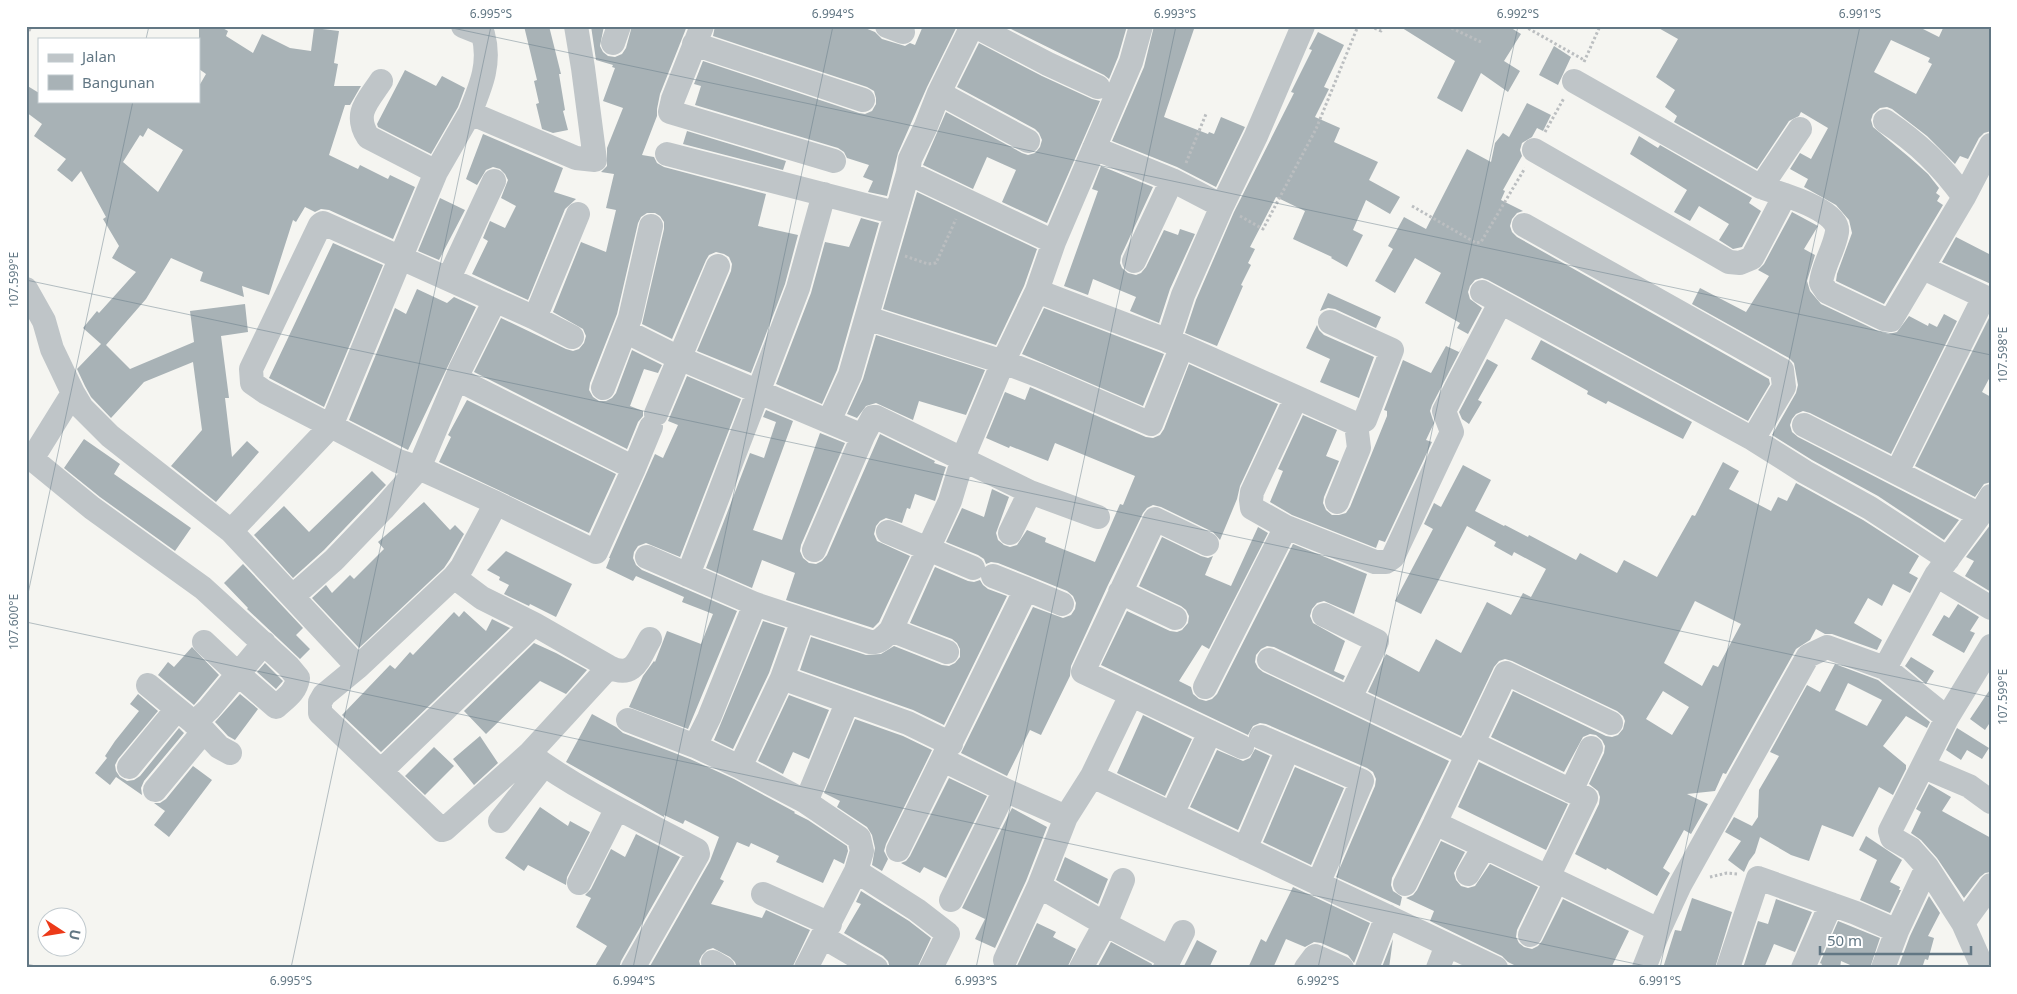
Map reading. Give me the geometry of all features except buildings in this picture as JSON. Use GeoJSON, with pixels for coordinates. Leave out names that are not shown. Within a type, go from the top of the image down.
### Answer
{"type":"FeatureCollection","features":[{"type":"Feature","properties":{"kind":"street"},"geometry":{"type":"LineString","coordinates":[[231,531],[331,426],[436,172],[470,113],[482,82],[487,48],[483,34],[463,26]]}},
{"type":"Feature","properties":{"kind":"street"},"geometry":{"type":"LineString","coordinates":[[470,113],[576,158],[594,160],[576,26]]}},
{"type":"Feature","properties":{"kind":"street"},"geometry":{"type":"LineString","coordinates":[[829,421],[850,375],[908,172],[910,159],[939,93],[974,26],[1098,87]]}},
{"type":"Feature","properties":{"kind":"street"},"geometry":{"type":"LineString","coordinates":[[647,556],[755,604],[870,642],[876,643],[891,630],[950,501],[963,458],[1003,362],[1037,291],[1054,242],[1130,62],[1141,26]]}},
{"type":"Feature","properties":{"kind":"street"},"geometry":{"type":"LineString","coordinates":[[866,318],[1003,362],[1151,424],[1175,343],[1183,295],[1222,206],[1256,136],[1303,26]]}},
{"type":"Feature","properties":{"kind":"street"},"geometry":{"type":"LineString","coordinates":[[834,161],[670,112],[673,99],[698,35],[863,100]]}},
{"type":"Feature","properties":{"kind":"street"},"geometry":{"type":"LineString","coordinates":[[1580,70],[1760,186],[1826,214],[1836,225],[1837,229],[1833,250],[1821,283],[1827,292],[1891,320],[1964,197],[1991,145]]}},
{"type":"Feature","properties":{"kind":"street"},"geometry":{"type":"LineString","coordinates":[[381,81],[362,112],[362,128],[368,137],[436,172]]}},
{"type":"Feature","properties":{"kind":"street"},"geometry":{"type":"LineString","coordinates":[[939,93],[1028,140]]}},
{"type":"Feature","properties":{"kind":"street"},"geometry":{"type":"LineString","coordinates":[[1885,121],[1916,143],[1945,171],[1964,197]]}},
{"type":"Feature","properties":{"kind":"street"},"geometry":{"type":"LineString","coordinates":[[1760,186],[1800,128]]}},
{"type":"Feature","properties":{"kind":"street"},"geometry":{"type":"LineString","coordinates":[[1094,148],[1175,181],[1222,206]]}},
{"type":"Feature","properties":{"kind":"street"},"geometry":{"type":"LineString","coordinates":[[1534,150],[1729,262],[1740,263],[1752,258],[1785,195]]}},
{"type":"Feature","properties":{"kind":"street"},"geometry":{"type":"LineString","coordinates":[[666,154],[896,213]]}},
{"type":"Feature","properties":{"kind":"street"},"geometry":{"type":"LineString","coordinates":[[908,172],[1054,242]]}},
{"type":"Feature","properties":{"kind":"street"},"geometry":{"type":"LineString","coordinates":[[448,278],[494,181]]}},
{"type":"Feature","properties":{"kind":"street"},"geometry":{"type":"LineString","coordinates":[[1134,261],[1175,181]]}},
{"type":"Feature","properties":{"kind":"street"},"geometry":{"type":"LineString","coordinates":[[688,575],[798,288],[824,194]]}},
{"type":"Feature","properties":{"kind":"street"},"geometry":{"type":"LineString","coordinates":[[535,318],[578,214]]}},
{"type":"Feature","properties":{"kind":"street"},"geometry":{"type":"LineString","coordinates":[[572,338],[535,318],[325,223],[320,225],[251,370],[252,383],[265,392],[398,461],[419,468],[496,503],[596,552],[634,468],[718,266]]}},
{"type":"Feature","properties":{"kind":"street"},"geometry":{"type":"LineString","coordinates":[[1524,225],[1782,370],[1784,388],[1753,439]]}},
{"type":"Feature","properties":{"kind":"street"},"geometry":{"type":"LineString","coordinates":[[603,388],[630,318],[651,226]]}},
{"type":"Feature","properties":{"kind":"street"},"geometry":{"type":"LineString","coordinates":[[1897,472],[1988,298],[1923,268]]}},
{"type":"Feature","properties":{"kind":"street"},"geometry":{"type":"LineString","coordinates":[[26,290],[44,321],[52,349],[82,408],[110,436],[231,531],[358,667]]}},
{"type":"Feature","properties":{"kind":"street"},"geometry":{"type":"LineString","coordinates":[[1037,291],[1175,343],[1356,424],[1365,420],[1392,350],[1330,322]]}},
{"type":"Feature","properties":{"kind":"street"},"geometry":{"type":"LineString","coordinates":[[293,596],[334,560],[419,468],[457,379],[495,300]]}},
{"type":"Feature","properties":{"kind":"street"},"geometry":{"type":"LineString","coordinates":[[1296,398],[1252,492],[1252,508],[1286,527],[1376,562],[1386,562],[1393,557],[1452,432],[1444,411],[1490,300],[1753,439],[1805,472],[1870,508],[1991,608]]}},
{"type":"Feature","properties":{"kind":"street"},"geometry":{"type":"LineString","coordinates":[[625,331],[679,358],[863,436]]}},
{"type":"Feature","properties":{"kind":"street"},"geometry":{"type":"LineString","coordinates":[[457,379],[634,468]]}},
{"type":"Feature","properties":{"kind":"street"},"geometry":{"type":"LineString","coordinates":[[73,393],[29,463],[203,588],[288,666],[298,678],[297,686],[292,694],[276,707],[204,642]]}},
{"type":"Feature","properties":{"kind":"street"},"geometry":{"type":"LineString","coordinates":[[814,550],[863,436],[875,417],[1030,492],[1098,517]]}},
{"type":"Feature","properties":{"kind":"street"},"geometry":{"type":"LineString","coordinates":[[1337,502],[1359,448],[1356,424]]}},
{"type":"Feature","properties":{"kind":"street"},"geometry":{"type":"LineString","coordinates":[[1804,425],[1897,472],[1985,506],[1942,567],[1885,668]]}},
{"type":"Feature","properties":{"kind":"street"},"geometry":{"type":"LineString","coordinates":[[1010,533],[1030,492]]}},
{"type":"Feature","properties":{"kind":"street"},"geometry":{"type":"LineString","coordinates":[[496,503],[462,567],[454,577],[358,667],[324,694],[320,702],[320,713],[442,830],[537,760]]}},
{"type":"Feature","properties":{"kind":"street"},"geometry":{"type":"LineString","coordinates":[[1208,544],[1155,519],[1083,672],[1210,732],[1288,749],[1362,781],[1318,884]]}},
{"type":"Feature","properties":{"kind":"street"},"geometry":{"type":"LineString","coordinates":[[1205,687],[1286,527]]}},
{"type":"Feature","properties":{"kind":"street"},"geometry":{"type":"LineString","coordinates":[[888,532],[1062,604]]}},
{"type":"Feature","properties":{"kind":"street"},"geometry":{"type":"LineString","coordinates":[[454,577],[482,598],[534,624],[618,671],[626,671],[633,668],[650,638]]}},
{"type":"Feature","properties":{"kind":"street"},"geometry":{"type":"LineString","coordinates":[[898,850],[1026,589]]}},
{"type":"Feature","properties":{"kind":"street"},"geometry":{"type":"LineString","coordinates":[[1120,592],[1175,618]]}},
{"type":"Feature","properties":{"kind":"street"},"geometry":{"type":"LineString","coordinates":[[695,746],[709,718],[755,604]]}},
{"type":"Feature","properties":{"kind":"street"},"geometry":{"type":"LineString","coordinates":[[1324,615],[1377,641],[1350,698]]}},
{"type":"Feature","properties":{"kind":"street"},"geometry":{"type":"LineString","coordinates":[[740,767],[782,678],[803,620]]}},
{"type":"Feature","properties":{"kind":"street"},"geometry":{"type":"LineString","coordinates":[[382,771],[534,624]]}},
{"type":"Feature","properties":{"kind":"street"},"geometry":{"type":"LineString","coordinates":[[891,630],[947,652]]}},
{"type":"Feature","properties":{"kind":"street"},"geometry":{"type":"LineString","coordinates":[[129,767],[209,709],[264,643]]}},
{"type":"Feature","properties":{"kind":"street"},"geometry":{"type":"LineString","coordinates":[[1983,968],[1963,923],[1927,867],[1911,849],[1892,838],[1890,831],[1924,767],[1947,718],[1991,646]]}},
{"type":"Feature","properties":{"kind":"street"},"geometry":{"type":"LineString","coordinates":[[1644,968],[1658,930],[1680,885],[1808,656],[1827,647],[1885,668],[1947,718]]}},
{"type":"Feature","properties":{"kind":"street"},"geometry":{"type":"LineString","coordinates":[[1269,660],[1350,698],[1571,790],[1586,798],[1530,935]]}},
{"type":"Feature","properties":{"kind":"street"},"geometry":{"type":"LineString","coordinates":[[500,821],[537,760],[609,667]]}},
{"type":"Feature","properties":{"kind":"street"},"geometry":{"type":"LineString","coordinates":[[1405,884],[1506,673],[1610,723]]}},
{"type":"Feature","properties":{"kind":"street"},"geometry":{"type":"LineString","coordinates":[[782,678],[847,703],[908,723],[947,752],[1005,790],[1066,817]]}},
{"type":"Feature","properties":{"kind":"street"},"geometry":{"type":"LineString","coordinates":[[148,685],[219,747],[230,753]]}},
{"type":"Feature","properties":{"kind":"street"},"geometry":{"type":"LineString","coordinates":[[1005,960],[1039,886],[1066,817],[1092,776],[1130,695]]}},
{"type":"Feature","properties":{"kind":"street"},"geometry":{"type":"LineString","coordinates":[[806,802],[847,703]]}},
{"type":"Feature","properties":{"kind":"street"},"geometry":{"type":"LineString","coordinates":[[628,720],[695,746],[740,767],[806,802],[859,838],[862,850],[856,871],[806,968]]}},
{"type":"Feature","properties":{"kind":"street"},"geometry":{"type":"LineString","coordinates":[[155,790],[191,721]]}},
{"type":"Feature","properties":{"kind":"street"},"geometry":{"type":"LineString","coordinates":[[1172,814],[1210,732]]}},
{"type":"Feature","properties":{"kind":"street"},"geometry":{"type":"LineString","coordinates":[[1571,790],[1591,748]]}},
{"type":"Feature","properties":{"kind":"street"},"geometry":{"type":"LineString","coordinates":[[1245,849],[1288,749]]}},
{"type":"Feature","properties":{"kind":"street"},"geometry":{"type":"LineString","coordinates":[[537,760],[617,808],[697,850],[698,854],[633,968]]}},
{"type":"Feature","properties":{"kind":"street"},"geometry":{"type":"LineString","coordinates":[[1924,767],[1970,786],[1991,802]]}},
{"type":"Feature","properties":{"kind":"street"},"geometry":{"type":"LineString","coordinates":[[1092,776],[1496,968]]}},
{"type":"Feature","properties":{"kind":"street"},"geometry":{"type":"LineString","coordinates":[[951,900],[1005,790]]}},
{"type":"Feature","properties":{"kind":"street"},"geometry":{"type":"LineString","coordinates":[[580,883],[617,808]]}},
{"type":"Feature","properties":{"kind":"street"},"geometry":{"type":"LineString","coordinates":[[1434,823],[1658,930]]}},
{"type":"Feature","properties":{"kind":"street"},"geometry":{"type":"LineString","coordinates":[[1468,874],[1484,847]]}},
{"type":"Feature","properties":{"kind":"street"},"geometry":{"type":"LineString","coordinates":[[1883,968],[1897,931],[1927,867]]}},
{"type":"Feature","properties":{"kind":"street"},"geometry":{"type":"LineString","coordinates":[[856,871],[948,934],[930,968]]}},
{"type":"Feature","properties":{"kind":"street"},"geometry":{"type":"LineString","coordinates":[[1728,968],[1758,878],[1831,904],[1897,931]]}},
{"type":"Feature","properties":{"kind":"street"},"geometry":{"type":"LineString","coordinates":[[1081,968],[1105,924],[1123,880]]}},
{"type":"Feature","properties":{"kind":"street"},"geometry":{"type":"LineString","coordinates":[[1963,923],[1991,885]]}},
{"type":"Feature","properties":{"kind":"street"},"geometry":{"type":"LineString","coordinates":[[1039,886],[1168,963],[1183,932]]}},
{"type":"Feature","properties":{"kind":"street"},"geometry":{"type":"LineString","coordinates":[[762,894],[826,931],[875,967]]}},
{"type":"Feature","properties":{"kind":"street"},"geometry":{"type":"LineString","coordinates":[[1803,968],[1831,904]]}},
{"type":"Feature","properties":{"kind":"street"},"geometry":{"type":"LineString","coordinates":[[1367,968],[1387,916]]}},
{"type":"Feature","properties":{"kind":"street"},"geometry":{"type":"LineString","coordinates":[[1438,968],[1447,945]]}},
{"type":"Feature","properties":{"kind":"street"},"geometry":{"type":"LineString","coordinates":[[1306,968],[1315,956],[1342,968]]}},
{"type":"Feature","properties":{"kind":"path"},"geometry":{"type":"LineString","coordinates":[[26,35],[32,26]]}},
{"type":"Feature","properties":{"kind":"path"},"geometry":{"type":"LineString","coordinates":[[1222,206],[1263,229],[1316,129],[1358,26]]}},
{"type":"Feature","properties":{"kind":"path"},"geometry":{"type":"LineString","coordinates":[[1370,26],[1381,31],[1383,26]]}},
{"type":"Feature","properties":{"kind":"path"},"geometry":{"type":"LineString","coordinates":[[1447,26],[1481,42]]}},
{"type":"Feature","properties":{"kind":"path"},"geometry":{"type":"LineString","coordinates":[[1524,26],[1580,70]]}},
{"type":"Feature","properties":{"kind":"path"},"geometry":{"type":"LineString","coordinates":[[1412,206],[1476,244],[1481,242],[1580,70],[1600,26]]}},
{"type":"Feature","properties":{"kind":"path"},"geometry":{"type":"LineString","coordinates":[[1175,181],[1206,114]]}},
{"type":"Feature","properties":{"kind":"path"},"geometry":{"type":"LineString","coordinates":[[886,249],[933,265],[936,263],[965,200]]}},
{"type":"Feature","properties":{"kind":"path"},"geometry":{"type":"LineString","coordinates":[[1680,885],[1727,873],[1758,878]]}}]}
